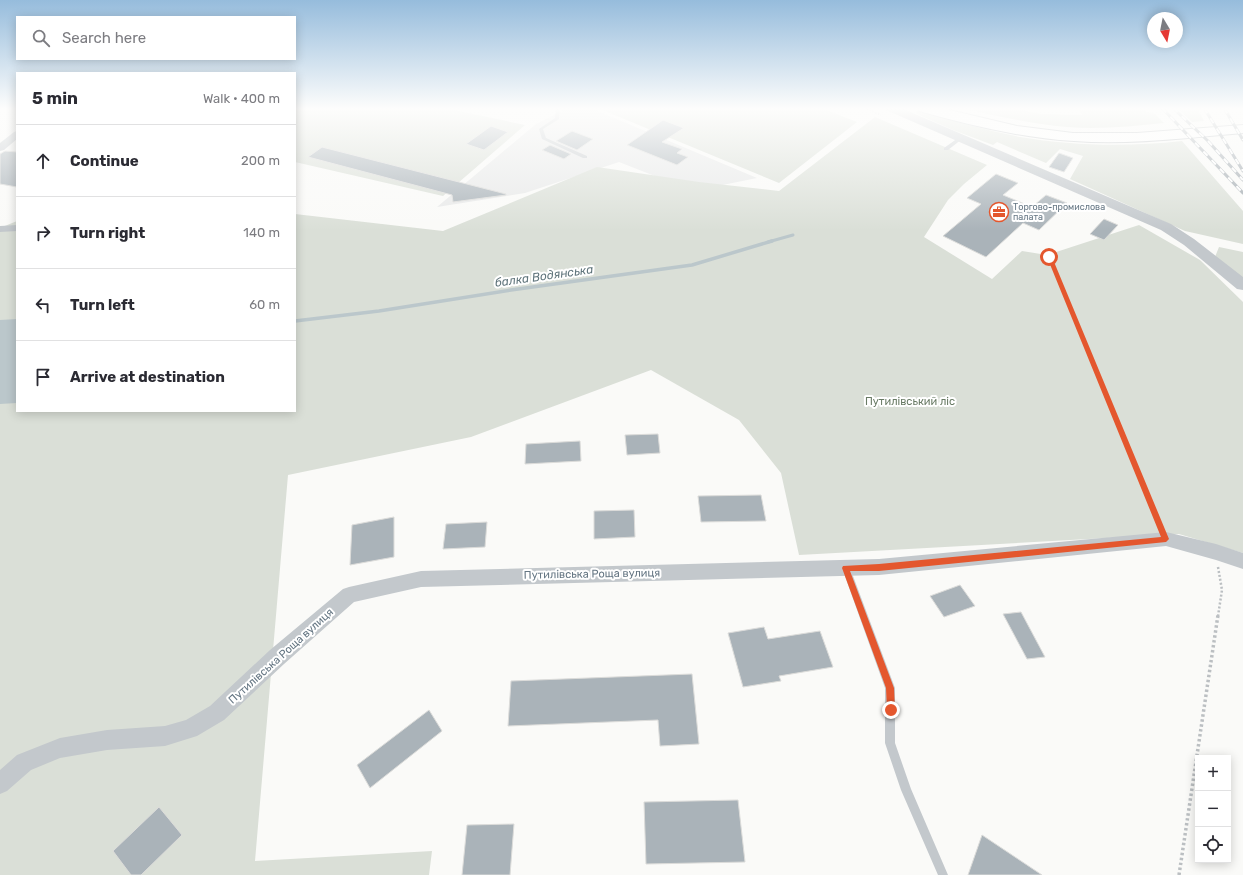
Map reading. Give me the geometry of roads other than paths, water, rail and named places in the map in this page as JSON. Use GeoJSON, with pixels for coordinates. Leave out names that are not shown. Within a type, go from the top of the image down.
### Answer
{"type":"FeatureCollection","features":[{"type":"Feature","properties":{"kind":"street"},"geometry":{"type":"LineString","coordinates":[[983,149],[1166,228],[1189,242],[1243,285]]}},
{"type":"Feature","properties":{"kind":"street"},"geometry":{"type":"LineString","coordinates":[[0,229],[16,228]]}},
{"type":"Feature","properties":{"kind":"street","name":"Путилівська Роща вулиця"},"geometry":{"type":"LineString","coordinates":[[0,784],[24,762],[60,748],[108,740],[165,736],[190,728],[217,713],[277,657],[349,595],[421,579],[879,567],[1166,539],[1216,552],[1243,561]]}},
{"type":"Feature","properties":{"kind":"lane"},"geometry":{"type":"LineString","coordinates":[[566,149],[585,157]]}},
{"type":"Feature","properties":{"kind":"lane"},"geometry":{"type":"LineString","coordinates":[[846,568],[890,688],[890,743],[906,790],[943,875]]}},
{"type":"Feature","properties":{"kind":"waterway","name":"балка Водянська"},"geometry":{"type":"LineString","coordinates":[[768,242],[793,235]]}},
{"type":"Feature","properties":{"kind":"waterway","name":"балка Водянська"},"geometry":{"type":"LineString","coordinates":[[296,321],[379,311],[511,290],[692,265],[772,241]]}},
{"type":"Feature","properties":{"kind":"railway"},"geometry":{"type":"LineString","coordinates":[[1201,149],[1243,193]]}},
{"type":"Feature","properties":{"kind":"railway"},"geometry":{"type":"LineString","coordinates":[[1215,149],[1243,180]]}},
{"type":"Feature","properties":{"kind":"railway"},"geometry":{"type":"LineString","coordinates":[[1229,149],[1243,171]]}},
{"type":"Feature","properties":{"kind":"place","name":"Торгово-промислова палата"},"geometry":{"type":"Point","coordinates":[999,212]}},
{"type":"Feature","properties":{"kind":"park label","name":"Путилівський ліс"},"geometry":{"type":"Point","coordinates":[910,401]}}]}
